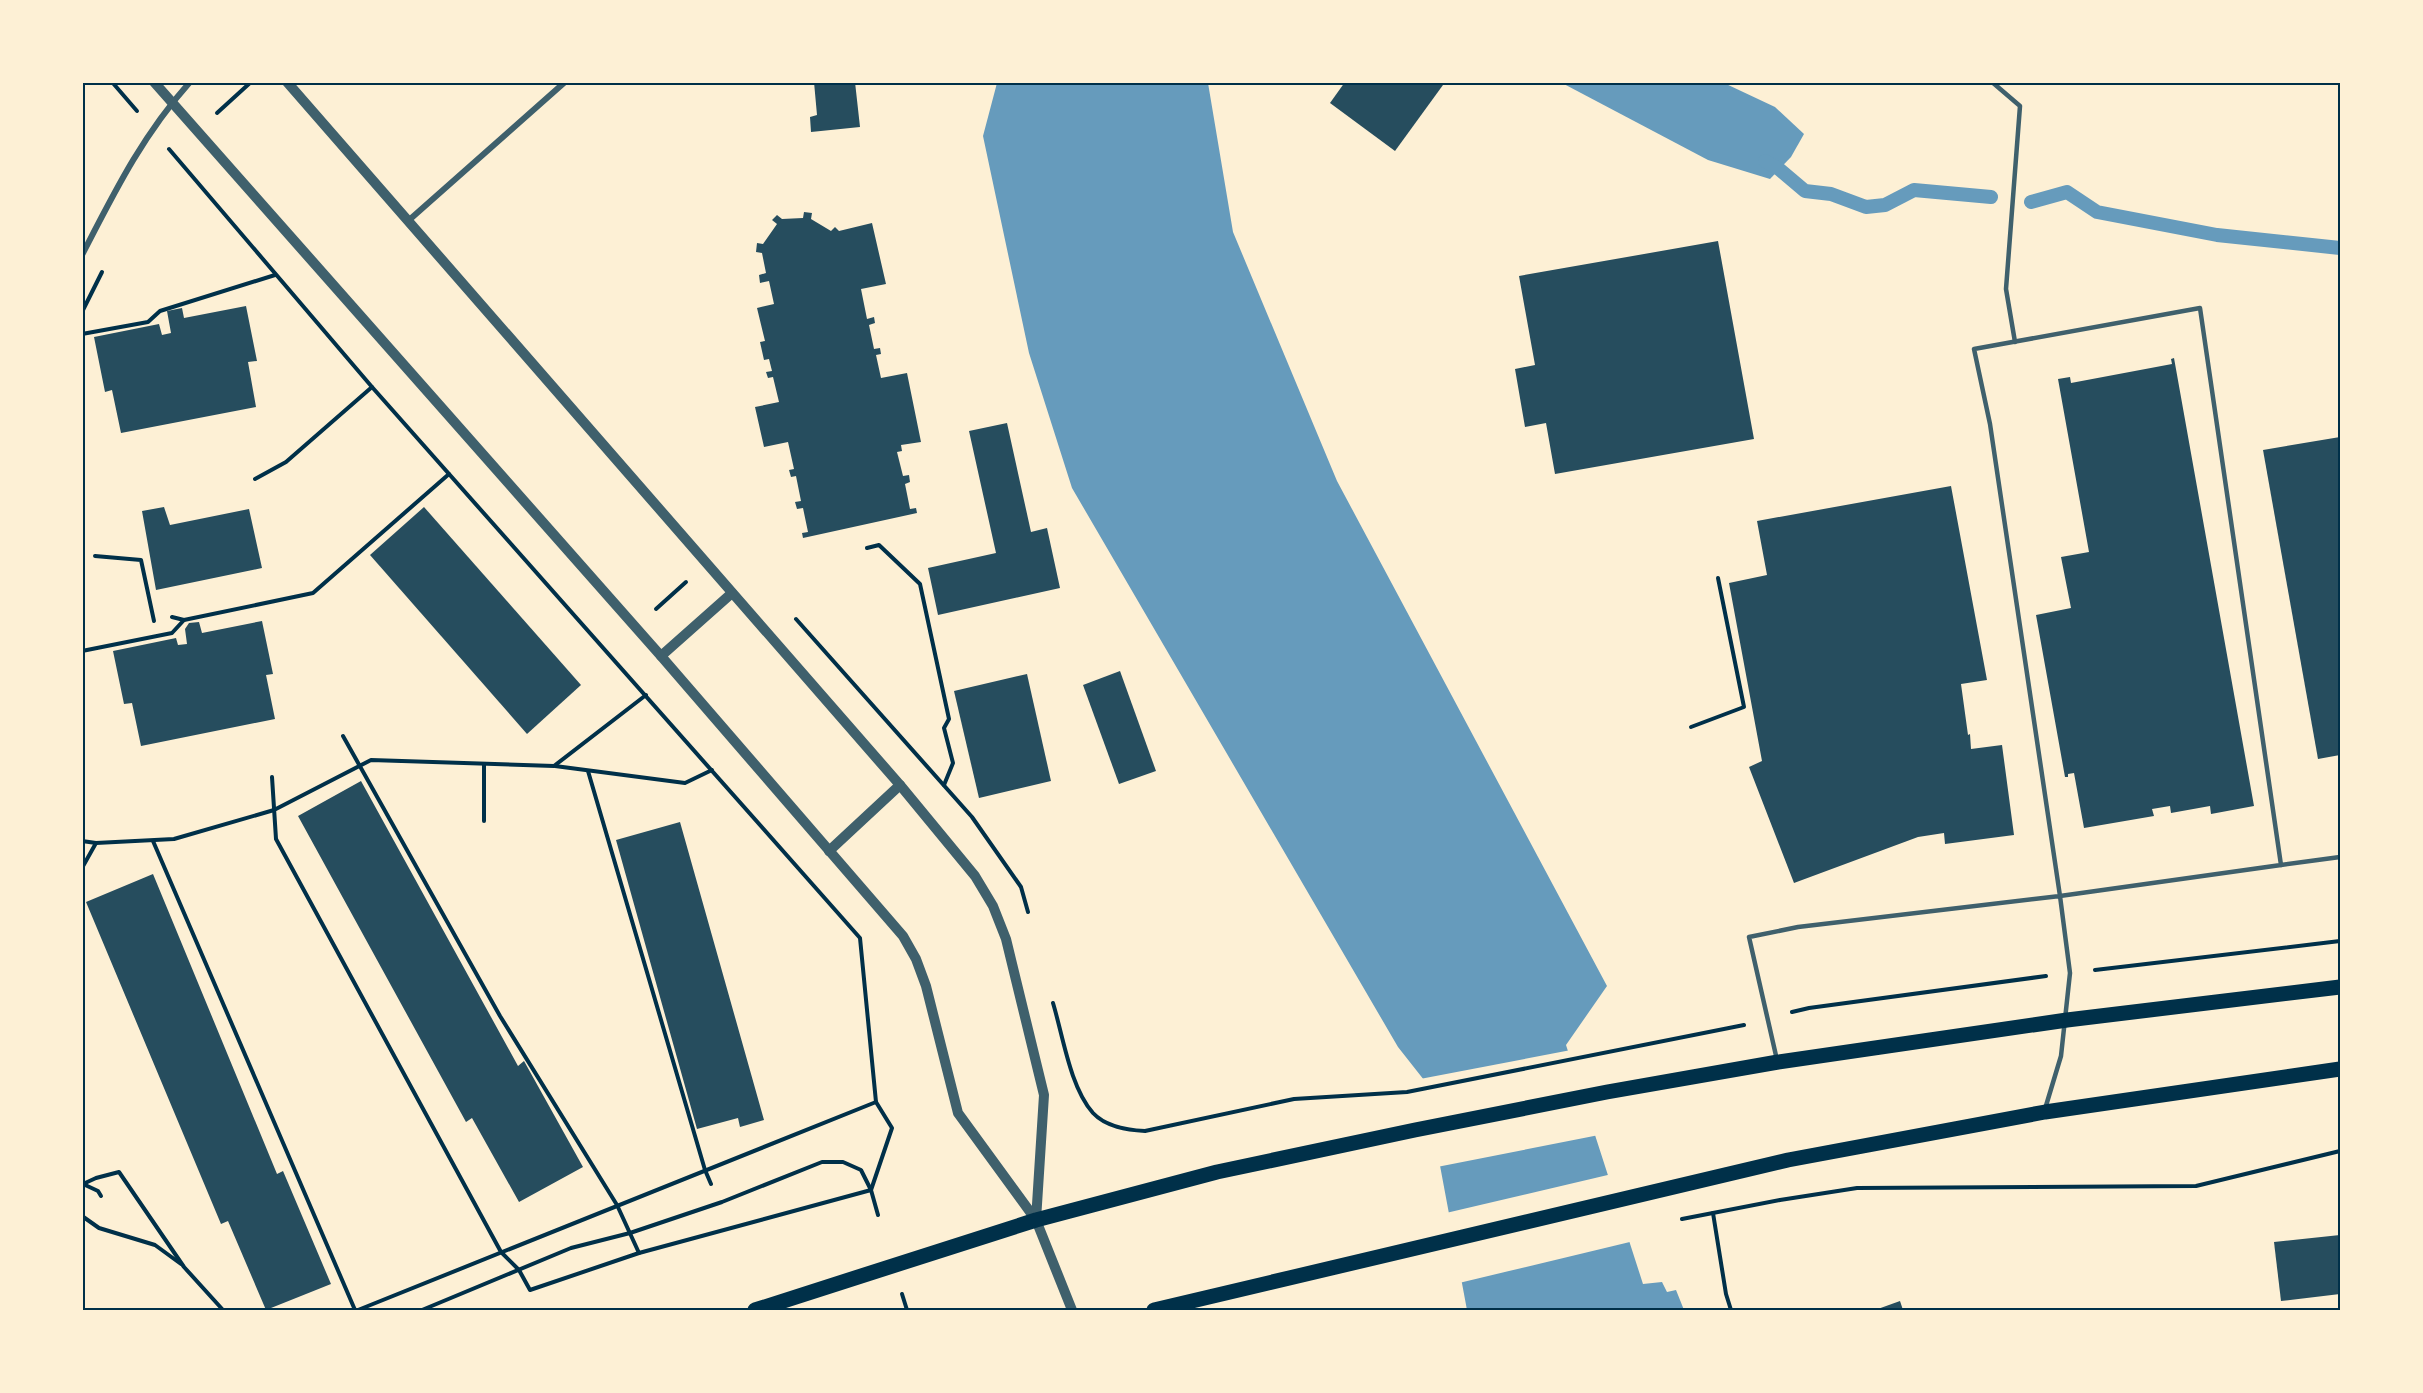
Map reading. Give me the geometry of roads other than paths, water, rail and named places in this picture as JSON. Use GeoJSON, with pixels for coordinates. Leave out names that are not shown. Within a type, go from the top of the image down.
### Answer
{"type":"FeatureCollection","features":[{"type":"Feature","properties":{"kind":"main road"},"geometry":{"type":"LineString","coordinates":[[755,1311],[1036,1220],[1217,1172],[1415,1130],[1607,1092],[1778,1062],[2067,1020],[2340,987]]}},
{"type":"Feature","properties":{"kind":"main road"},"geometry":{"type":"LineString","coordinates":[[1154,1311],[1788,1160],[2045,1112],[2340,1069]]}},
{"type":"Feature","properties":{"kind":"street"},"geometry":{"type":"LineString","coordinates":[[154,82],[636,627],[903,936],[916,959],[932,1008],[958,1113],[1036,1220],[1072,1311]]}},
{"type":"Feature","properties":{"kind":"street"},"geometry":{"type":"LineString","coordinates":[[82,255],[133,157],[172,102],[190,82]]}},
{"type":"Feature","properties":{"kind":"street"},"geometry":{"type":"LineString","coordinates":[[287,82],[900,785],[975,876],[993,906],[1006,939],[1044,1095],[1036,1220]]}},
{"type":"Feature","properties":{"kind":"street"},"geometry":{"type":"LineString","coordinates":[[408,221],[565,82]]}},
{"type":"Feature","properties":{"kind":"street"},"geometry":{"type":"LineString","coordinates":[[661,656],[732,593]]}},
{"type":"Feature","properties":{"kind":"street"},"geometry":{"type":"LineString","coordinates":[[829,851],[900,785]]}},
{"type":"Feature","properties":{"kind":"lane"},"geometry":{"type":"LineString","coordinates":[[1992,82],[2020,106],[2006,288],[2015,342]]}},
{"type":"Feature","properties":{"kind":"lane"},"geometry":{"type":"LineString","coordinates":[[2045,1112],[2061,1056],[2067,1020],[2070,973],[1990,424],[1974,349],[2200,308],[2281,865]]}},
{"type":"Feature","properties":{"kind":"lane"},"geometry":{"type":"LineString","coordinates":[[1778,1062],[1749,937],[1798,927],[2060,896],[2340,857]]}},
{"type":"Feature","properties":{"kind":"water"},"geometry":{"type":"Polygon","coordinates":[[[997,83],[1208,83],[1233,232],[1337,481],[1607,986],[1566,1045],[1643,1284],[1662,1282],[1667,1292],[1676,1290],[1684,1310],[1467,1310],[1424,1080],[1398,1047],[1072,488],[1029,353],[983,136],[997,83]]]}},
{"type":"Feature","properties":{"kind":"water"},"geometry":{"type":"Polygon","coordinates":[[[1562,83],[1724,83],[1775,107],[1804,134],[1791,157],[1770,179],[1708,160],[1562,83]]]}},
{"type":"Feature","properties":{"kind":"waterway"},"geometry":{"type":"LineString","coordinates":[[1765,161],[1779,169],[1805,191],[1831,194],[1866,207],[1885,205],[1914,190],[1991,197]]}},
{"type":"Feature","properties":{"kind":"waterway"},"geometry":{"type":"LineString","coordinates":[[2031,202],[2067,192],[2097,212],[2217,235],[2340,248]]}}]}
